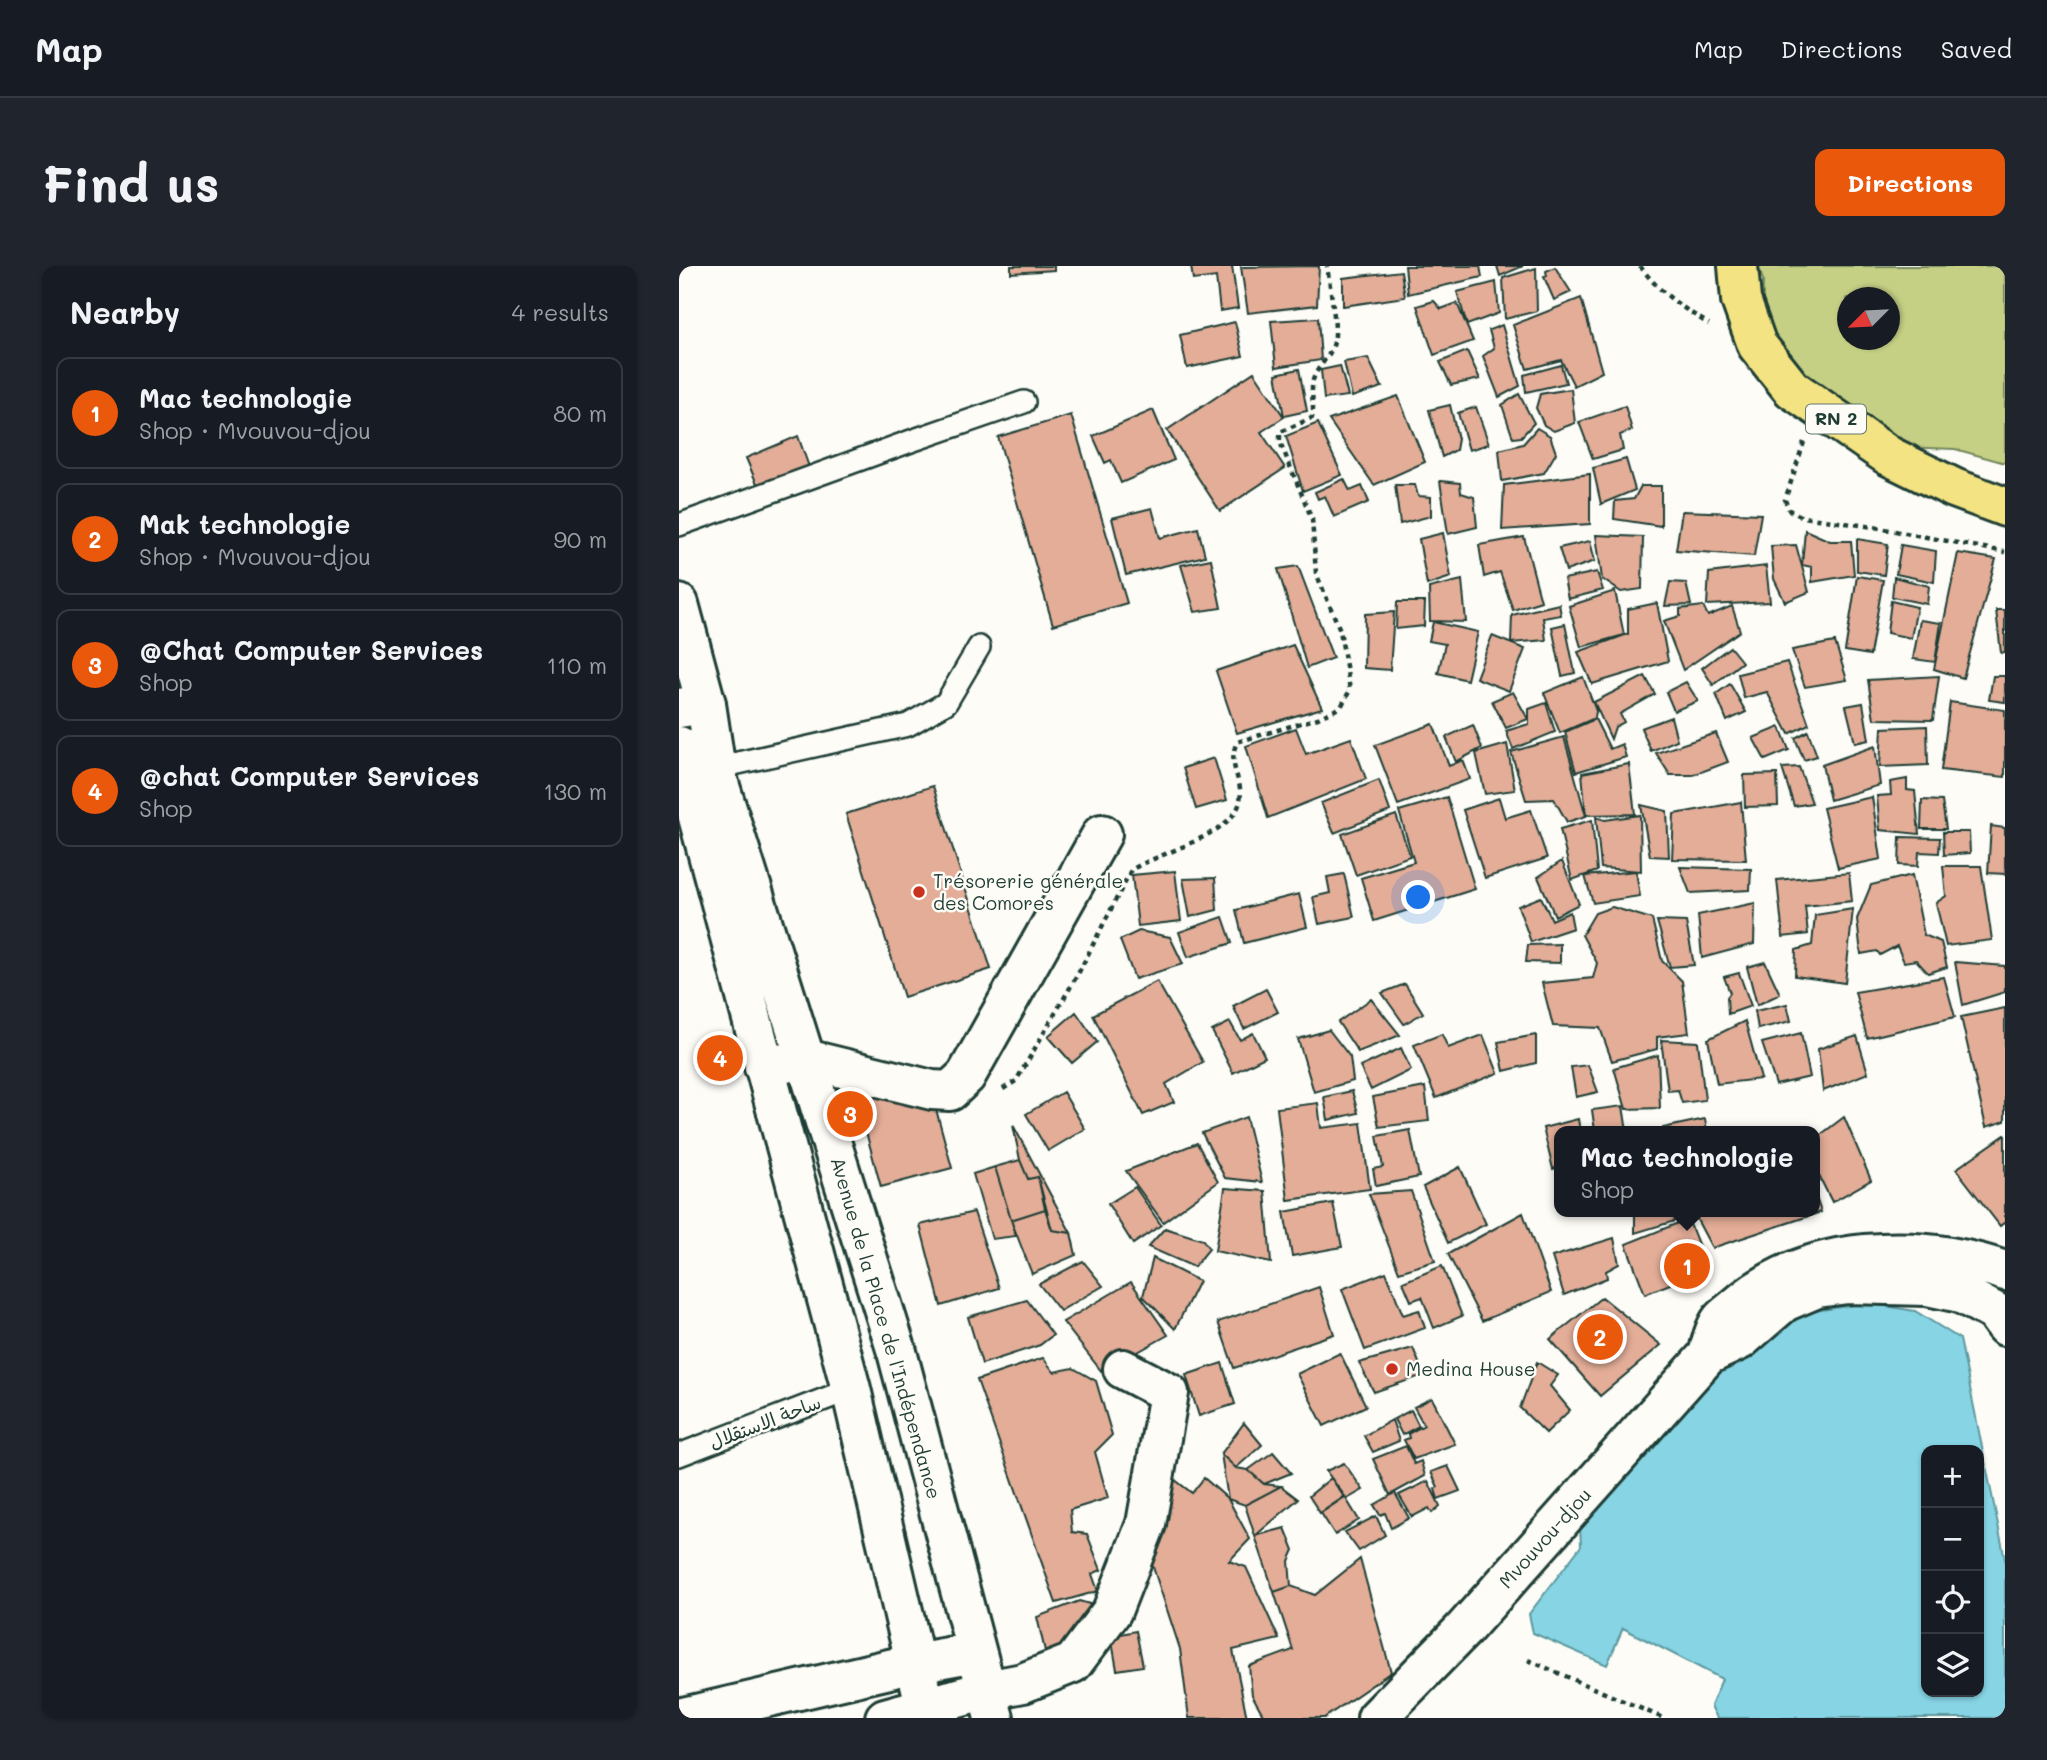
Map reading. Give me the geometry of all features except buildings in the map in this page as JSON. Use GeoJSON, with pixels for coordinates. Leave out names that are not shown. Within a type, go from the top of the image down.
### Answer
{"type":"FeatureCollection","features":[{"type":"Feature","properties":{"kind":"main road","name":"RN 2"},"geometry":{"type":"LineString","coordinates":[[1738,266],[1741,300],[1757,345],[1792,389],[1889,456],[1954,488],[2005,507]]}},
{"type":"Feature","properties":{"kind":"main road","name":"Avenue de la Place de l'Indépendance"},"geometry":{"type":"LineString","coordinates":[[679,604],[692,706],[717,777],[897,1352],[991,1704]]}},
{"type":"Feature","properties":{"kind":"main road"},"geometry":{"type":"LineString","coordinates":[[679,746],[851,1389],[926,1712]]}},
{"type":"Feature","properties":{"kind":"main road"},"geometry":{"type":"LineString","coordinates":[[764,1067],[806,1059],[932,1090],[950,1091],[966,1076],[1102,834]]}},
{"type":"Feature","properties":{"kind":"main road","name":"Mvouvou-djou"},"geometry":{"type":"LineString","coordinates":[[1708,1355],[1719,1321],[1751,1294],[1787,1273],[1819,1262],[1893,1252],[1935,1255],[1986,1264],[2005,1271]]}},
{"type":"Feature","properties":{"kind":"main road","name":"Mvouvou-djou"},"geometry":{"type":"LineString","coordinates":[[1377,1718],[1464,1629],[1708,1355],[1740,1340],[1784,1302],[1817,1288],[1848,1283],[1927,1286],[1960,1293],[1995,1312],[2005,1326]]}},
{"type":"Feature","properties":{"kind":"main road"},"geometry":{"type":"LineString","coordinates":[[885,1718],[991,1704],[1023,1683],[1073,1662],[1112,1611],[1146,1524],[1169,1393],[1123,1369]]}},
{"type":"Feature","properties":{"kind":"main road"},"geometry":{"type":"LineString","coordinates":[[679,1718],[976,1652]]}},
{"type":"Feature","properties":{"kind":"lane"},"geometry":{"type":"LineString","coordinates":[[679,525],[1024,402]]}},
{"type":"Feature","properties":{"kind":"lane"},"geometry":{"type":"LineString","coordinates":[[717,777],[729,765],[908,725],[946,703],[979,647]]}},
{"type":"Feature","properties":{"kind":"lane","name":"ساحة الاستقلال"},"geometry":{"type":"LineString","coordinates":[[679,1455],[851,1389]]}},
{"type":"Feature","properties":{"kind":"path"},"geometry":{"type":"LineString","coordinates":[[950,1091],[984,1095],[1001,1090],[1016,1081],[1077,974],[1131,870],[1201,840],[1233,815],[1241,800],[1232,752],[1237,742],[1341,707],[1350,690],[1340,630],[1316,573],[1312,519],[1280,442],[1280,432],[1311,418],[1314,376],[1328,358],[1335,341],[1327,266]]}},
{"type":"Feature","properties":{"kind":"path"},"geometry":{"type":"LineString","coordinates":[[1817,406],[1785,500],[1789,510],[1804,517],[1874,527],[2005,552]]}},
{"type":"Feature","properties":{"kind":"path"},"geometry":{"type":"LineString","coordinates":[[1528,1660],[1663,1718]]}},
{"type":"Feature","properties":{"kind":"green space"},"geometry":{"type":"Polygon","coordinates":[[[1758,266],[2005,266],[2005,463],[1955,449],[1899,447],[1829,404],[1762,332],[1763,280],[1758,266]]]}},
{"type":"Feature","properties":{"kind":"water"},"geometry":{"type":"Polygon","coordinates":[[[1867,1303],[1915,1311],[1960,1339],[1982,1445],[1921,1445],[1921,1697],[1984,1697],[1984,1456],[2005,1559],[2005,1718],[1717,1718],[1711,1706],[1722,1679],[1623,1628],[1607,1665],[1533,1633],[1529,1614],[1581,1546],[1579,1507],[1745,1340],[1808,1312],[1867,1303]]]}},
{"type":"Feature","properties":{"kind":"place","name":"Trésorerie générale des Comores"},"geometry":{"type":"Point","coordinates":[919,892]}},
{"type":"Feature","properties":{"kind":"place","name":"@chat Computer Services"},"geometry":{"type":"Point","coordinates":[720,1058]}},
{"type":"Feature","properties":{"kind":"place","name":"@Chat Computer Services"},"geometry":{"type":"Point","coordinates":[850,1114]}},
{"type":"Feature","properties":{"kind":"place","name":"Mac technologie"},"geometry":{"type":"Point","coordinates":[1687,1266]}},
{"type":"Feature","properties":{"kind":"place","name":"Mak technologie"},"geometry":{"type":"Point","coordinates":[1600,1337]}},
{"type":"Feature","properties":{"kind":"place","name":"Medina House"},"geometry":{"type":"Point","coordinates":[1392,1369]}}]}
